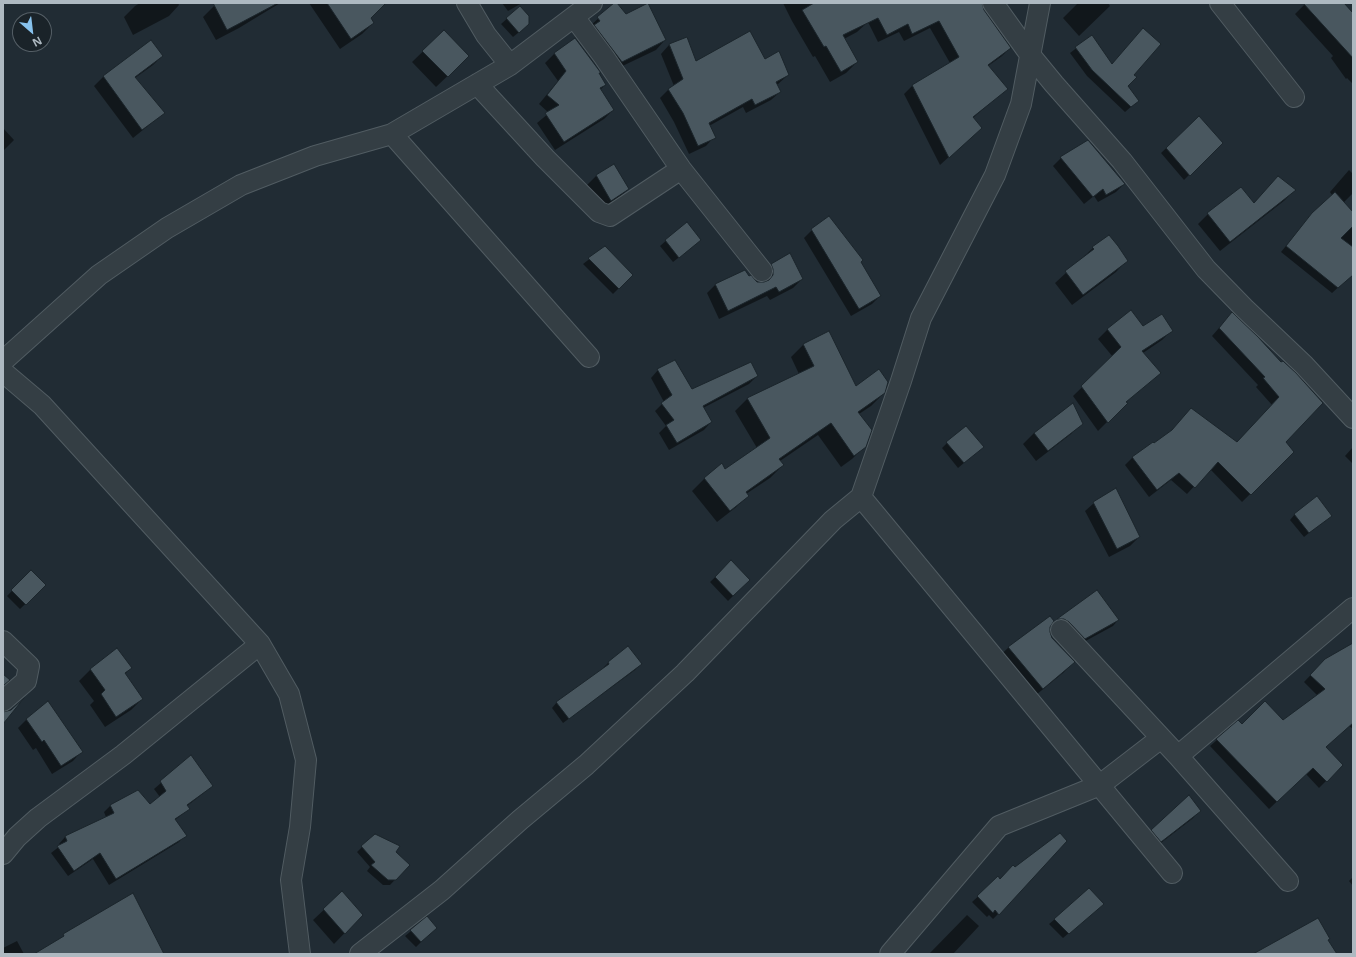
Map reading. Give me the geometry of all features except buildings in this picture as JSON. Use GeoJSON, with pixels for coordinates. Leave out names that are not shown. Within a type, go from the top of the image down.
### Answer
{"type":"FeatureCollection","features":[{"type":"Feature","properties":{"kind":"street"},"geometry":{"type":"LineString","coordinates":[[468,3],[486,35],[510,65]]}},
{"type":"Feature","properties":{"kind":"street"},"geometry":{"type":"LineString","coordinates":[[3,361],[99,275],[167,228],[241,185],[315,156],[392,134],[510,65],[592,3]]}},
{"type":"Feature","properties":{"kind":"street"},"geometry":{"type":"LineString","coordinates":[[993,3],[1031,56],[1122,161],[1206,270],[1304,365],[1353,418]]}},
{"type":"Feature","properties":{"kind":"street"},"geometry":{"type":"LineString","coordinates":[[360,954],[442,890],[520,820],[586,765],[685,673],[833,520],[861,497],[921,318],[995,175],[1022,104],[1040,3]]}},
{"type":"Feature","properties":{"kind":"street"},"geometry":{"type":"LineString","coordinates":[[1220,3],[1294,97]]}},
{"type":"Feature","properties":{"kind":"street"},"geometry":{"type":"LineString","coordinates":[[574,17],[609,62],[681,169],[762,271]]}},
{"type":"Feature","properties":{"kind":"street"},"geometry":{"type":"LineString","coordinates":[[477,84],[545,158],[599,212],[610,216],[681,169]]}},
{"type":"Feature","properties":{"kind":"street"},"geometry":{"type":"LineString","coordinates":[[392,134],[589,357]]}},
{"type":"Feature","properties":{"kind":"street"},"geometry":{"type":"LineString","coordinates":[[3,372],[42,405],[260,644],[289,694],[306,760],[300,827],[291,880],[300,954]]}},
{"type":"Feature","properties":{"kind":"street"},"geometry":{"type":"LineString","coordinates":[[861,497],[1172,873]]}},
{"type":"Feature","properties":{"kind":"street"},"geometry":{"type":"LineString","coordinates":[[1178,756],[1353,608]]}},
{"type":"Feature","properties":{"kind":"street"},"geometry":{"type":"LineString","coordinates":[[1061,630],[1178,756],[1288,881]]}},
{"type":"Feature","properties":{"kind":"street"},"geometry":{"type":"LineString","coordinates":[[3,641],[29,666],[26,681],[3,701]]}},
{"type":"Feature","properties":{"kind":"street"},"geometry":{"type":"LineString","coordinates":[[3,854],[17,837],[38,818],[123,754],[260,644]]}},
{"type":"Feature","properties":{"kind":"street"},"geometry":{"type":"LineString","coordinates":[[890,954],[999,826],[1100,785],[1161,738]]}}]}
